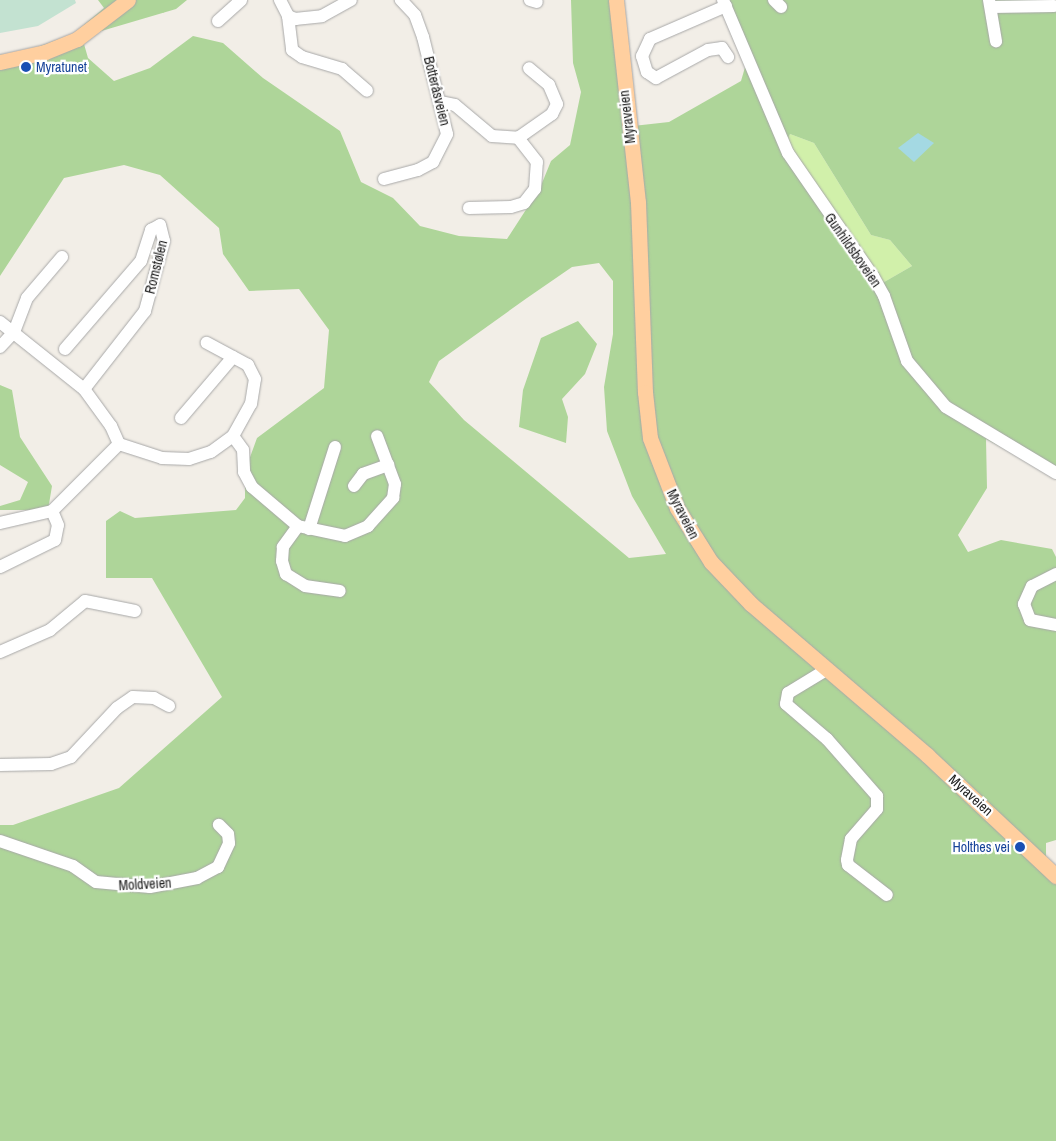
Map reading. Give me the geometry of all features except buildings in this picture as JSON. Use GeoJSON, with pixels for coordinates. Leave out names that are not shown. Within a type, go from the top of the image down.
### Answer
{"type":"FeatureCollection","features":[{"type":"Feature","properties":{"kind":"main road"},"geometry":{"type":"LineString","coordinates":[[0,62],[45,52],[76,39],[128,0]]}},
{"type":"Feature","properties":{"kind":"main road","name":"Myraveien"},"geometry":{"type":"LineString","coordinates":[[616,0],[638,202],[644,374],[650,438],[677,508],[712,562],[751,604],[927,755],[1056,876]]}},
{"type":"Feature","properties":{"kind":"street"},"geometry":{"type":"LineString","coordinates":[[218,21],[241,0]]}},
{"type":"Feature","properties":{"kind":"street"},"geometry":{"type":"LineString","coordinates":[[280,0],[288,16],[292,50],[302,57],[342,69],[367,91]]}},
{"type":"Feature","properties":{"kind":"street"},"geometry":{"type":"LineString","coordinates":[[288,16],[310,19],[351,0]]}},
{"type":"Feature","properties":{"kind":"street","name":"Botteråsveien"},"geometry":{"type":"LineString","coordinates":[[384,179],[418,170],[440,154],[447,134],[441,102],[423,37],[415,15],[401,0]]}},
{"type":"Feature","properties":{"kind":"street"},"geometry":{"type":"LineString","coordinates":[[725,3],[650,39],[642,56],[647,72],[656,78],[708,50],[722,48],[728,57]]}},
{"type":"Feature","properties":{"kind":"street","name":"Gunhildsboveien"},"geometry":{"type":"LineString","coordinates":[[725,3],[788,153],[873,276],[884,296],[906,361],[946,407],[1056,473]]}},
{"type":"Feature","properties":{"kind":"street"},"geometry":{"type":"LineString","coordinates":[[996,41],[990,4],[1054,6]]}},
{"type":"Feature","properties":{"kind":"street"},"geometry":{"type":"LineString","coordinates":[[441,102],[455,105],[492,136],[518,138],[552,114],[557,104],[549,84],[529,68]]}},
{"type":"Feature","properties":{"kind":"street"},"geometry":{"type":"LineString","coordinates":[[469,208],[512,207],[524,203],[535,189],[537,162],[518,138]]}},
{"type":"Feature","properties":{"kind":"street","name":"Romstølen"},"geometry":{"type":"LineString","coordinates":[[65,350],[141,261],[151,230],[160,225],[164,241],[145,311],[84,389]]}},
{"type":"Feature","properties":{"kind":"street"},"geometry":{"type":"LineString","coordinates":[[0,347],[14,332],[27,298],[62,257]]}},
{"type":"Feature","properties":{"kind":"street"},"geometry":{"type":"LineString","coordinates":[[0,322],[84,389],[112,426],[119,444]]}},
{"type":"Feature","properties":{"kind":"street"},"geometry":{"type":"LineString","coordinates":[[119,444],[162,458],[189,459],[211,452],[232,436],[251,404],[255,379],[248,366],[207,343]]}},
{"type":"Feature","properties":{"kind":"street"},"geometry":{"type":"LineString","coordinates":[[181,418],[233,357]]}},
{"type":"Feature","properties":{"kind":"street"},"geometry":{"type":"LineString","coordinates":[[232,436],[243,450],[248,482],[304,528],[345,536],[368,526],[392,498],[395,484],[377,436]]}},
{"type":"Feature","properties":{"kind":"street"},"geometry":{"type":"LineString","coordinates":[[0,523],[52,511],[119,444]]}},
{"type":"Feature","properties":{"kind":"street"},"geometry":{"type":"LineString","coordinates":[[335,446],[304,528],[283,547],[282,561],[286,574],[305,586],[340,591]]}},
{"type":"Feature","properties":{"kind":"street"},"geometry":{"type":"LineString","coordinates":[[354,486],[364,474],[388,464]]}},
{"type":"Feature","properties":{"kind":"street"},"geometry":{"type":"LineString","coordinates":[[0,567],[55,540],[58,525],[52,511]]}},
{"type":"Feature","properties":{"kind":"street"},"geometry":{"type":"LineString","coordinates":[[1056,574],[1032,586],[1024,604],[1030,620],[1056,625]]}},
{"type":"Feature","properties":{"kind":"street"},"geometry":{"type":"LineString","coordinates":[[0,652],[50,630],[85,601],[135,611]]}},
{"type":"Feature","properties":{"kind":"street"},"geometry":{"type":"LineString","coordinates":[[826,670],[788,693],[786,704],[827,739],[877,796],[877,809],[851,839],[847,860],[848,865],[888,895]]}},
{"type":"Feature","properties":{"kind":"street"},"geometry":{"type":"LineString","coordinates":[[0,765],[51,764],[71,757],[116,708],[133,697],[154,698],[169,706]]}},
{"type":"Feature","properties":{"kind":"street","name":"Moldveien"},"geometry":{"type":"LineString","coordinates":[[0,841],[74,866],[96,882],[150,887],[196,878],[218,867],[228,843],[228,834],[219,825]]}},
{"type":"Feature","properties":{"kind":"green space"},"geometry":{"type":"Polygon","coordinates":[[[0,0],[75,0],[76,3],[38,26],[0,33],[0,0]]]}},
{"type":"Feature","properties":{"kind":"green space"},"geometry":{"type":"Polygon","coordinates":[[[98,0],[187,0],[176,9],[98,32],[84,44],[88,58],[114,81],[150,68],[193,36],[223,43],[263,78],[340,131],[361,182],[393,198],[420,226],[459,236],[507,239],[540,188],[551,161],[570,145],[581,92],[573,63],[571,0],[615,0],[633,126],[669,122],[741,81],[748,57],[727,0],[1056,0],[1056,476],[986,439],[987,488],[958,535],[968,552],[1001,540],[1052,549],[1056,557],[1056,840],[1046,843],[1046,863],[1056,881],[1056,1141],[0,1141],[0,825],[13,825],[119,788],[222,697],[152,578],[106,578],[106,521],[120,511],[135,518],[236,510],[245,498],[245,471],[257,438],[324,388],[329,330],[299,289],[249,291],[223,254],[219,228],[160,175],[124,165],[64,178],[0,276],[0,55],[24,52],[73,34],[104,8],[98,0]],[[790,134],[784,148],[879,285],[912,266],[890,240],[871,235],[814,143],[790,134]],[[599,263],[572,267],[527,298],[439,361],[429,382],[464,420],[629,558],[666,554],[632,496],[607,431],[604,387],[613,334],[613,281],[599,263]]]}},
{"type":"Feature","properties":{"kind":"green space"},"geometry":{"type":"Polygon","coordinates":[[[790,134],[814,143],[871,235],[890,240],[912,266],[879,285],[784,147],[790,134]]]}},
{"type":"Feature","properties":{"kind":"green space"},"geometry":{"type":"Polygon","coordinates":[[[578,321],[597,344],[585,374],[562,399],[568,417],[566,443],[519,427],[523,390],[541,338],[578,321]]]}},
{"type":"Feature","properties":{"kind":"green space"},"geometry":{"type":"Polygon","coordinates":[[[0,385],[12,390],[20,437],[52,486],[48,510],[0,510],[0,506],[20,500],[28,482],[0,465],[0,385]]]}},
{"type":"Feature","properties":{"kind":"water"},"geometry":{"type":"Polygon","coordinates":[[[918,133],[934,143],[914,162],[898,148],[918,133]]]}},
{"type":"Feature","properties":{"kind":"place","name":"Myratunet"},"geometry":{"type":"Point","coordinates":[26,67]}},
{"type":"Feature","properties":{"kind":"place","name":"Holthes vei"},"geometry":{"type":"Point","coordinates":[1020,847]}}]}
